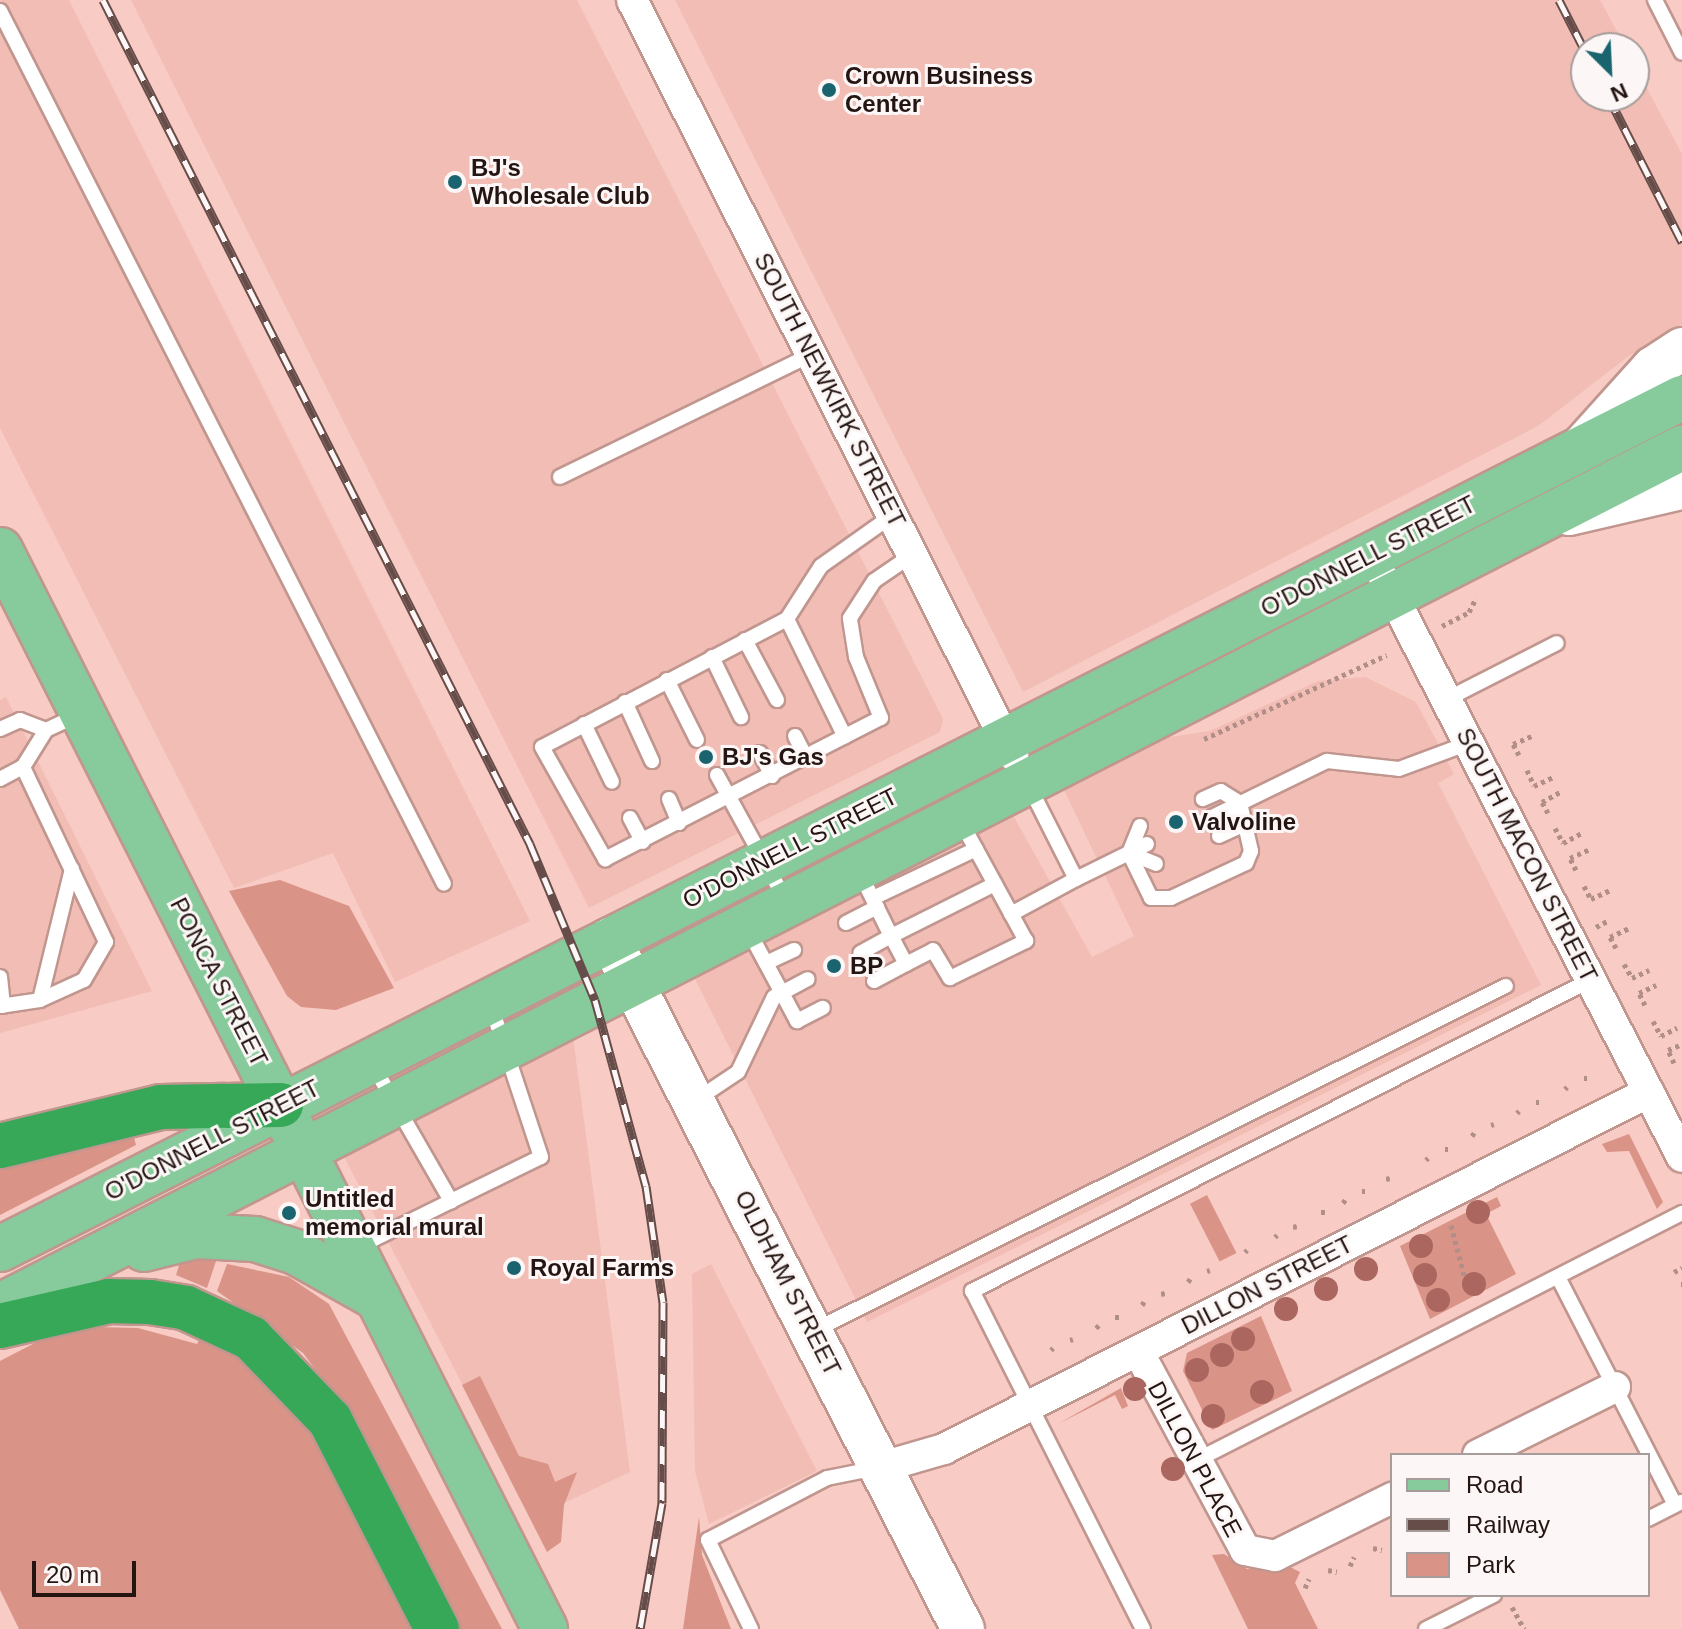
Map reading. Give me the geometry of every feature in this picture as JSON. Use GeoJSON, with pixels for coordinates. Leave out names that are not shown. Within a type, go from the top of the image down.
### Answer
{"type":"FeatureCollection","features":[{"type":"Feature","properties":{"kind":"highway"},"geometry":{"type":"LineString","coordinates":[[0,1146],[161,1107],[281,1105]]}},
{"type":"Feature","properties":{"kind":"highway"},"geometry":{"type":"LineString","coordinates":[[0,1326],[109,1301],[150,1302],[186,1308],[251,1338],[330,1420],[437,1629]]}},
{"type":"Feature","properties":{"kind":"main road","name":"O'DONNELL STREET"},"geometry":{"type":"LineString","coordinates":[[0,1249],[763,862],[858,866],[1005,740],[1682,398]]}},
{"type":"Feature","properties":{"kind":"main road","name":"O'DONNELL STREET"},"geometry":{"type":"LineString","coordinates":[[0,1306],[858,866],[967,833],[1027,781],[1682,448]]}},
{"type":"Feature","properties":{"kind":"main road","name":"PONCA STREET"},"geometry":{"type":"LineString","coordinates":[[0,550],[64,721],[281,1105],[545,1629]]}},
{"type":"Feature","properties":{"kind":"main road"},"geometry":{"type":"LineString","coordinates":[[78,1266],[196,1236],[255,1239],[296,1252],[378,1298]]}},
{"type":"Feature","properties":{"kind":"street","name":"SOUTH NEWKIRK STREET"},"geometry":{"type":"LineString","coordinates":[[632,0],[1027,781]]}},
{"type":"Feature","properties":{"kind":"street","name":"O'DONNELL STREET"},"geometry":{"type":"LineString","coordinates":[[1581,449],[1653,368],[1682,349]]}},
{"type":"Feature","properties":{"kind":"street","name":"O'DONNELL STREET"},"geometry":{"type":"LineString","coordinates":[[1541,520],[1682,488]]}},
{"type":"Feature","properties":{"kind":"street","name":"SOUTH MACON STREET"},"geometry":{"type":"LineString","coordinates":[[1374,553],[1391,596],[1682,1157]]}},
{"type":"Feature","properties":{"kind":"street","name":"OLDHAM STREET"},"geometry":{"type":"LineString","coordinates":[[610,939],[635,981],[963,1629]]}},
{"type":"Feature","properties":{"kind":"street","name":"DILLON STREET"},"geometry":{"type":"LineString","coordinates":[[882,1467],[929,1456],[1649,1092]]}},
{"type":"Feature","properties":{"kind":"street","name":"DILLON PLACE"},"geometry":{"type":"LineString","coordinates":[[1138,1351],[1234,1540],[1261,1558],[1390,1499]]}},
{"type":"Feature","properties":{"kind":"street"},"geometry":{"type":"LineString","coordinates":[[1482,1453],[1615,1387]]}},
{"type":"Feature","properties":{"kind":"lane"},"geometry":{"type":"LineString","coordinates":[[1655,0],[1682,53]]}},
{"type":"Feature","properties":{"kind":"lane"},"geometry":{"type":"LineString","coordinates":[[0,11],[444,884]]}},
{"type":"Feature","properties":{"kind":"lane"},"geometry":{"type":"LineString","coordinates":[[560,477],[812,354]]}},
{"type":"Feature","properties":{"kind":"lane"},"geometry":{"type":"LineString","coordinates":[[893,515],[821,566],[787,619],[542,747],[605,859],[728,799],[881,718],[856,657],[850,618],[874,581],[912,555]]}},
{"type":"Feature","properties":{"kind":"lane"},"geometry":{"type":"LineString","coordinates":[[787,619],[845,737]]}},
{"type":"Feature","properties":{"kind":"lane"},"geometry":{"type":"LineString","coordinates":[[745,640],[777,700]]}},
{"type":"Feature","properties":{"kind":"lane"},"geometry":{"type":"LineString","coordinates":[[1447,699],[1557,643]]}},
{"type":"Feature","properties":{"kind":"lane"},"geometry":{"type":"LineString","coordinates":[[712,657],[741,717]]}},
{"type":"Feature","properties":{"kind":"lane"},"geometry":{"type":"LineString","coordinates":[[667,680],[697,740]]}},
{"type":"Feature","properties":{"kind":"lane"},"geometry":{"type":"LineString","coordinates":[[625,702],[652,761]]}},
{"type":"Feature","properties":{"kind":"lane"},"geometry":{"type":"LineString","coordinates":[[0,729],[20,720],[64,721]]}},
{"type":"Feature","properties":{"kind":"lane"},"geometry":{"type":"LineString","coordinates":[[0,779],[23,767],[64,721]]}},
{"type":"Feature","properties":{"kind":"lane"},"geometry":{"type":"LineString","coordinates":[[584,724],[612,782]]}},
{"type":"Feature","properties":{"kind":"lane"},"geometry":{"type":"LineString","coordinates":[[795,736],[806,758]]}},
{"type":"Feature","properties":{"kind":"lane"},"geometry":{"type":"LineString","coordinates":[[1212,817],[1327,761],[1399,769],[1425,766],[1469,743]]}},
{"type":"Feature","properties":{"kind":"lane"},"geometry":{"type":"LineString","coordinates":[[760,753],[772,776]]}},
{"type":"Feature","properties":{"kind":"lane"},"geometry":{"type":"LineString","coordinates":[[0,977],[2,1006],[40,1000],[84,980],[106,942],[23,767]]}},
{"type":"Feature","properties":{"kind":"lane"},"geometry":{"type":"LineString","coordinates":[[717,775],[787,903]]}},
{"type":"Feature","properties":{"kind":"lane"},"geometry":{"type":"LineString","coordinates":[[1027,781],[1076,879]]}},
{"type":"Feature","properties":{"kind":"lane"},"geometry":{"type":"LineString","coordinates":[[1140,826],[1129,853],[1151,898],[1171,898],[1246,863],[1252,841],[1240,803],[1221,791],[1203,799]]}},
{"type":"Feature","properties":{"kind":"lane"},"geometry":{"type":"LineString","coordinates":[[669,799],[679,823]]}},
{"type":"Feature","properties":{"kind":"lane"},"geometry":{"type":"LineString","coordinates":[[1219,836],[1238,827],[1240,803]]}},
{"type":"Feature","properties":{"kind":"lane"},"geometry":{"type":"LineString","coordinates":[[630,818],[643,842]]}},
{"type":"Feature","properties":{"kind":"lane"},"geometry":{"type":"LineString","coordinates":[[874,981],[933,950],[950,978],[1026,941],[967,833]]}},
{"type":"Feature","properties":{"kind":"lane"},"geometry":{"type":"LineString","coordinates":[[1011,914],[1147,844]]}},
{"type":"Feature","properties":{"kind":"lane"},"geometry":{"type":"LineString","coordinates":[[1129,853],[1156,864]]}},
{"type":"Feature","properties":{"kind":"lane"},"geometry":{"type":"LineString","coordinates":[[846,923],[858,866]]}},
{"type":"Feature","properties":{"kind":"lane"},"geometry":{"type":"LineString","coordinates":[[858,866],[906,964]]}},
{"type":"Feature","properties":{"kind":"lane"},"geometry":{"type":"LineString","coordinates":[[40,1000],[72,869]]}},
{"type":"Feature","properties":{"kind":"lane"},"geometry":{"type":"LineString","coordinates":[[860,953],[995,884]]}},
{"type":"Feature","properties":{"kind":"lane"},"geometry":{"type":"LineString","coordinates":[[745,924],[797,1021],[823,1008]]}},
{"type":"Feature","properties":{"kind":"lane"},"geometry":{"type":"LineString","coordinates":[[766,963],[794,950]]}},
{"type":"Feature","properties":{"kind":"lane"},"geometry":{"type":"LineString","coordinates":[[695,1101],[738,1072],[782,992],[808,979]]}},
{"type":"Feature","properties":{"kind":"lane"},"geometry":{"type":"LineString","coordinates":[[1143,1629],[972,1291],[1592,980]]}},
{"type":"Feature","properties":{"kind":"lane"},"geometry":{"type":"LineString","coordinates":[[812,1332],[1506,986]]}},
{"type":"Feature","properties":{"kind":"lane"},"geometry":{"type":"LineString","coordinates":[[354,1249],[541,1157],[489,1000]]}},
{"type":"Feature","properties":{"kind":"lane"},"geometry":{"type":"LineString","coordinates":[[370,1059],[390,1105],[451,1201]]}},
{"type":"Feature","properties":{"kind":"lane"},"geometry":{"type":"LineString","coordinates":[[1194,1461],[1682,1213]]}},
{"type":"Feature","properties":{"kind":"lane"},"geometry":{"type":"LineString","coordinates":[[1558,1277],[1678,1504],[1650,1518]]}},
{"type":"Feature","properties":{"kind":"lane"},"geometry":{"type":"LineString","coordinates":[[751,1629],[708,1540],[827,1478],[882,1467]]}},
{"type":"Feature","properties":{"kind":"lane"},"geometry":{"type":"LineString","coordinates":[[1426,1629],[1490,1597]]}},
{"type":"Feature","properties":{"kind":"path"},"geometry":{"type":"LineString","coordinates":[[1519,755],[1513,744],[1534,735]]}},
{"type":"Feature","properties":{"kind":"path"},"geometry":{"type":"LineString","coordinates":[[1527,770],[1534,786],[1555,776]]}},
{"type":"Feature","properties":{"kind":"path"},"geometry":{"type":"LineString","coordinates":[[1548,813],[1542,802],[1562,791]]}},
{"type":"Feature","properties":{"kind":"path"},"geometry":{"type":"LineString","coordinates":[[1555,828],[1563,843],[1582,833]]}},
{"type":"Feature","properties":{"kind":"path"},"geometry":{"type":"LineString","coordinates":[[1576,870],[1570,858],[1590,849]]}},
{"type":"Feature","properties":{"kind":"path"},"geometry":{"type":"LineString","coordinates":[[1584,886],[1591,899],[1610,890]]}},
{"type":"Feature","properties":{"kind":"path"},"geometry":{"type":"LineString","coordinates":[[1616,948],[1610,937],[1629,928]]}},
{"type":"Feature","properties":{"kind":"path"},"geometry":{"type":"LineString","coordinates":[[1624,964],[1632,978],[1649,970]]}},
{"type":"Feature","properties":{"kind":"path"},"geometry":{"type":"LineString","coordinates":[[1645,1005],[1639,993],[1656,985]]}},
{"type":"Feature","properties":{"kind":"path"},"geometry":{"type":"LineString","coordinates":[[1653,1021],[1661,1036],[1677,1028]]}},
{"type":"Feature","properties":{"kind":"path"},"geometry":{"type":"LineString","coordinates":[[1674,1063],[1668,1050],[1682,1044]]}},
{"type":"Feature","properties":{"kind":"path"},"geometry":{"type":"LineString","coordinates":[[1447,1218],[1451,1247],[1481,1316]]}},
{"type":"Feature","properties":{"kind":"path"},"geometry":{"type":"LineString","coordinates":[[1674,1272],[1682,1268]]}},
{"type":"Feature","properties":{"kind":"path"},"geometry":{"type":"LineString","coordinates":[[1373,1548],[1382,1550]]}},
{"type":"Feature","properties":{"kind":"path"},"geometry":{"type":"LineString","coordinates":[[1350,1566],[1354,1557]]}},
{"type":"Feature","properties":{"kind":"path"},"geometry":{"type":"LineString","coordinates":[[1328,1570],[1337,1572]]}},
{"type":"Feature","properties":{"kind":"path"},"geometry":{"type":"LineString","coordinates":[[1305,1588],[1309,1579]]}},
{"type":"Feature","properties":{"kind":"shaded area"},"geometry":{"type":"Polygon","coordinates":[[[0,0],[69,0],[530,921],[395,982],[333,853],[234,888],[0,428],[0,0]]]}},
{"type":"Feature","properties":{"kind":"shaded area"},"geometry":{"type":"Polygon","coordinates":[[[131,0],[577,0],[943,719],[940,732],[589,908],[131,0]]]}},
{"type":"Feature","properties":{"kind":"shaded area"},"geometry":{"type":"Polygon","coordinates":[[[675,0],[1600,0],[1617,32],[1570,32],[1570,112],[1650,112],[1650,94],[1682,154],[1682,328],[1630,355],[1538,426],[1023,692],[675,0]]]}},
{"type":"Feature","properties":{"kind":"shaded area"},"geometry":{"type":"Polygon","coordinates":[[[1365,677],[1416,702],[1454,774],[1438,783],[1541,985],[867,1322],[693,975],[1014,817],[1092,957],[1134,936],[1064,790],[1164,738],[1210,731],[1318,681],[1365,677]]]}},
{"type":"Feature","properties":{"kind":"shaded area"},"geometry":{"type":"Polygon","coordinates":[[[6,697],[152,991],[0,1033],[0,700],[6,697]]]}},
{"type":"Feature","properties":{"kind":"shaded area"},"geometry":{"type":"Polygon","coordinates":[[[572,1029],[630,1472],[532,1518],[341,1151],[572,1029]]]}},
{"type":"Feature","properties":{"kind":"shaded area"},"geometry":{"type":"Polygon","coordinates":[[[711,1264],[817,1471],[709,1524],[695,1471],[692,1274],[711,1264]]]}},
{"type":"Feature","properties":{"kind":"green space"},"geometry":{"type":"Polygon","coordinates":[[[280,880],[349,906],[394,988],[336,1010],[301,1007],[287,996],[229,891],[280,880]]]}},
{"type":"Feature","properties":{"kind":"green space"},"geometry":{"type":"Polygon","coordinates":[[[133,1134],[136,1145],[0,1215],[0,1164],[133,1134]]]}},
{"type":"Feature","properties":{"kind":"green space"},"geometry":{"type":"Polygon","coordinates":[[[1629,1134],[1663,1202],[1657,1209],[1629,1151],[1607,1152],[1602,1144],[1629,1134]]]}},
{"type":"Feature","properties":{"kind":"green space"},"geometry":{"type":"Polygon","coordinates":[[[1207,1195],[1237,1253],[1220,1262],[1190,1204],[1207,1195]]]}},
{"type":"Feature","properties":{"kind":"green space"},"geometry":{"type":"Polygon","coordinates":[[[1497,1197],[1501,1206],[1486,1214],[1516,1274],[1430,1319],[1400,1246],[1497,1197]]]}},
{"type":"Feature","properties":{"kind":"green space"},"geometry":{"type":"Polygon","coordinates":[[[218,1255],[207,1288],[176,1275],[180,1262],[218,1255]]]}},
{"type":"Feature","properties":{"kind":"green space"},"geometry":{"type":"Polygon","coordinates":[[[227,1264],[289,1277],[329,1304],[502,1629],[457,1629],[353,1420],[303,1353],[217,1291],[227,1264]]]}},
{"type":"Feature","properties":{"kind":"green space"},"geometry":{"type":"Polygon","coordinates":[[[1261,1316],[1292,1391],[1212,1430],[1183,1371],[1187,1353],[1261,1316]]]}},
{"type":"Feature","properties":{"kind":"green space"},"geometry":{"type":"Polygon","coordinates":[[[97,1327],[138,1328],[197,1344],[201,1336],[240,1356],[314,1435],[413,1629],[19,1629],[0,1590],[0,1361],[54,1333],[97,1327]]]}},
{"type":"Feature","properties":{"kind":"green space"},"geometry":{"type":"Polygon","coordinates":[[[480,1376],[519,1456],[548,1464],[555,1482],[577,1472],[564,1505],[561,1542],[547,1552],[462,1385],[480,1376]]]}},
{"type":"Feature","properties":{"kind":"green space"},"geometry":{"type":"Polygon","coordinates":[[[1121,1388],[1128,1406],[1122,1409],[1115,1395],[1058,1424],[1121,1388]]]}},
{"type":"Feature","properties":{"kind":"green space"},"geometry":{"type":"Polygon","coordinates":[[[699,1517],[702,1555],[731,1629],[683,1629],[699,1517]]]}},
{"type":"Feature","properties":{"kind":"green space"},"geometry":{"type":"Polygon","coordinates":[[[1224,1554],[1247,1569],[1288,1566],[1300,1572],[1295,1583],[1318,1629],[1248,1629],[1212,1555],[1224,1554]]]}},
{"type":"Feature","properties":{"kind":"railway"},"geometry":{"type":"LineString","coordinates":[[103,0],[530,844],[595,1000],[646,1186],[663,1302],[662,1503],[640,1629]]}},
{"type":"Feature","properties":{"kind":"railway"},"geometry":{"type":"LineString","coordinates":[[1559,0],[1575,32]]}},
{"type":"Feature","properties":{"kind":"railway"},"geometry":{"type":"LineString","coordinates":[[1616,112],[1682,242]]}},
{"type":"Feature","properties":{"kind":"place","name":"Crown Business Center"},"geometry":{"type":"Point","coordinates":[829,90]}},
{"type":"Feature","properties":{"kind":"place","name":"BJ's Wholesale Club"},"geometry":{"type":"Point","coordinates":[455,182]}},
{"type":"Feature","properties":{"kind":"place","name":"BJ's Gas"},"geometry":{"type":"Point","coordinates":[706,757]}},
{"type":"Feature","properties":{"kind":"place","name":"Valvoline"},"geometry":{"type":"Point","coordinates":[1176,822]}},
{"type":"Feature","properties":{"kind":"place","name":"BP"},"geometry":{"type":"Point","coordinates":[834,966]}},
{"type":"Feature","properties":{"kind":"place","name":"Untitled memorial mural"},"geometry":{"type":"Point","coordinates":[289,1213]}},
{"type":"Feature","properties":{"kind":"place","name":"Royal Farms"},"geometry":{"type":"Point","coordinates":[514,1268]}}]}
